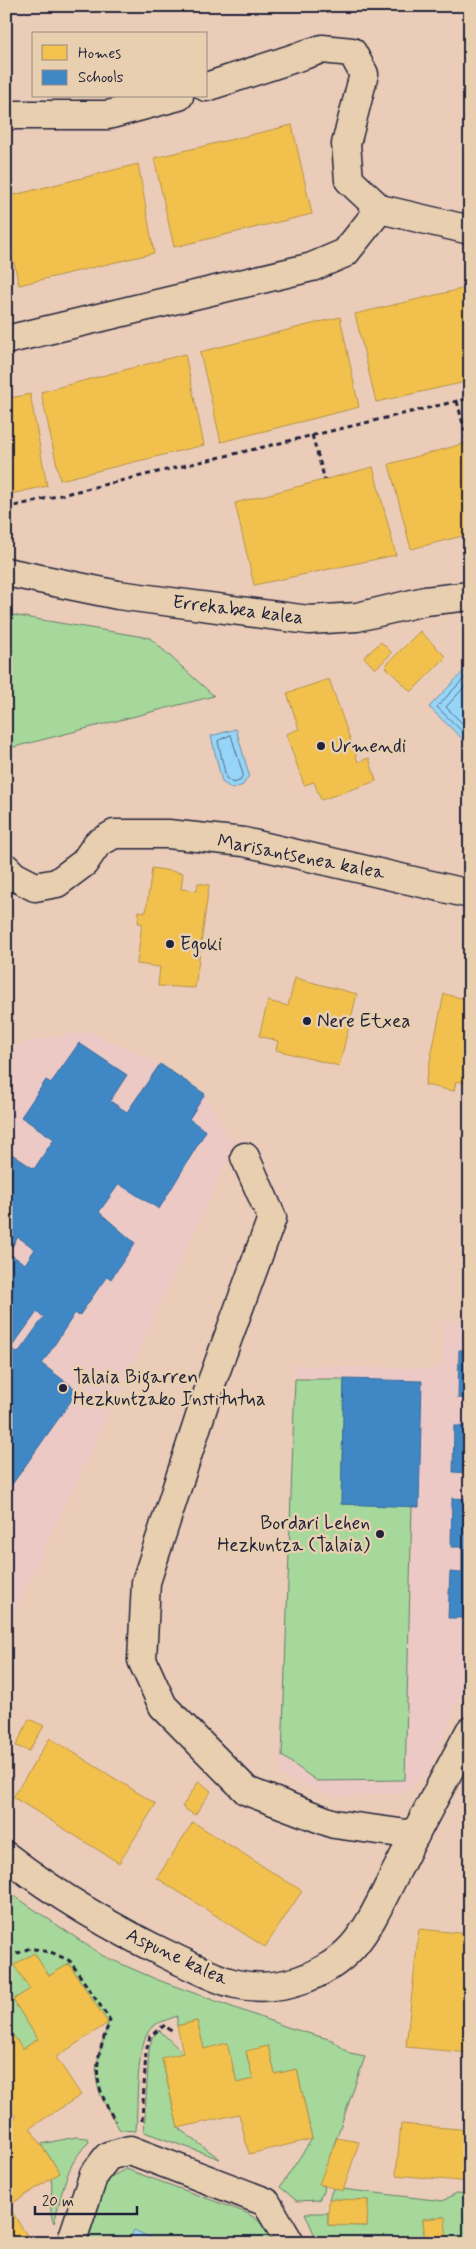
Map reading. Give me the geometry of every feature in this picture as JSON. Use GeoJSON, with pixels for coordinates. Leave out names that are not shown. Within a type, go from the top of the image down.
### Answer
{"type":"FeatureCollection","features":[{"type":"Feature","properties":{"kind":"street"},"geometry":{"type":"LineString","coordinates":[[208,86],[322,49],[352,52],[364,74],[346,144],[349,180],[380,209],[470,230]]}},
{"type":"Feature","properties":{"kind":"street"},"geometry":{"type":"LineString","coordinates":[[6,115],[108,115],[172,98]]}},
{"type":"Feature","properties":{"kind":"street"},"geometry":{"type":"LineString","coordinates":[[6,340],[312,266],[345,253],[380,209]]}},
{"type":"Feature","properties":{"kind":"street","name":"Errekabea kalea"},"geometry":{"type":"LineString","coordinates":[[6,572],[118,594],[309,620],[357,617],[425,601],[470,596]]}},
{"type":"Feature","properties":{"kind":"street","name":"Marisantsenea kalea"},"geometry":{"type":"LineString","coordinates":[[6,868],[14,876],[35,887],[57,883],[84,863],[97,844],[114,834],[168,834],[244,842],[470,894]]}},
{"type":"Feature","properties":{"kind":"street"},"geometry":{"type":"LineString","coordinates":[[245,1157],[272,1218],[207,1396],[146,1582],[142,1660],[163,1706],[248,1791],[334,1824],[415,1835]]}},
{"type":"Feature","properties":{"kind":"street","name":"Aspune kalea"},"geometry":{"type":"LineString","coordinates":[[6,1856],[53,1892],[132,1938],[216,1978],[237,1984],[273,1986],[301,1980],[320,1972],[352,1946],[365,1930],[470,1731]]}},
{"type":"Feature","properties":{"kind":"street"},"geometry":{"type":"LineString","coordinates":[[60,2242],[94,2174],[108,2156],[130,2150],[266,2202],[290,2243]]}},
{"type":"Feature","properties":{"kind":"path"},"geometry":{"type":"LineString","coordinates":[[6,508],[470,398]]}},
{"type":"Feature","properties":{"kind":"path"},"geometry":{"type":"LineString","coordinates":[[457,401],[468,443]]}},
{"type":"Feature","properties":{"kind":"path"},"geometry":{"type":"LineString","coordinates":[[312,435],[325,480]]}},
{"type":"Feature","properties":{"kind":"path"},"geometry":{"type":"LineString","coordinates":[[6,1967],[11,1956],[30,1948],[53,1953],[70,1961],[110,2020],[96,2067],[96,2076],[104,2101],[116,2123]]}},
{"type":"Feature","properties":{"kind":"path"},"geometry":{"type":"LineString","coordinates":[[142,2127],[146,2052],[150,2036],[165,2025],[173,2033]]}},
{"type":"Feature","properties":{"kind":"shaded area","name":"Talaia Bigarren Hezkuntzako Institutua"},"geometry":{"type":"Polygon","coordinates":[[[87,1031],[160,1064],[205,1094],[234,1147],[6,1630],[6,1046],[87,1031]]]}},
{"type":"Feature","properties":{"kind":"shaded area","name":"Bordari Lehen Hezkuntza (Talaia)"},"geometry":{"type":"Polygon","coordinates":[[[444,1322],[470,1322],[470,1688],[455,1706],[430,1771],[404,1794],[332,1796],[280,1775],[295,1380],[293,1365],[442,1369],[444,1322]]]}},
{"type":"Feature","properties":{"kind":"green space"},"geometry":{"type":"Polygon","coordinates":[[[6,614],[150,638],[214,696],[6,749],[6,614]]]}},
{"type":"Feature","properties":{"kind":"green space"},"geometry":{"type":"Polygon","coordinates":[[[295,1379],[344,1379],[341,1504],[412,1506],[405,1780],[317,1781],[282,1756],[295,1379]]]}},
{"type":"Feature","properties":{"kind":"green space"},"geometry":{"type":"Polygon","coordinates":[[[10,1893],[103,1956],[158,1980],[287,2027],[332,2040],[350,2054],[365,2057],[320,2184],[325,2187],[319,2200],[297,2201],[280,2187],[312,2139],[297,2069],[275,2074],[268,2046],[246,2052],[253,2079],[237,2083],[227,2044],[204,2049],[197,2021],[177,2026],[177,2016],[155,2025],[147,2035],[140,2061],[136,2131],[120,2130],[102,2099],[96,2074],[108,2023],[69,1964],[49,1976],[34,1953],[15,1965],[30,1989],[13,2000],[38,2039],[23,2049],[6,2026],[6,1901],[10,1893]]]}},
{"type":"Feature","properties":{"kind":"green space"},"geometry":{"type":"Polygon","coordinates":[[[159,2030],[183,2053],[162,2059],[178,2128],[220,2159],[144,2132],[149,2050],[152,2038],[159,2030]]]}},
{"type":"Feature","properties":{"kind":"green space"},"geometry":{"type":"Polygon","coordinates":[[[76,2137],[88,2138],[89,2142],[70,2169],[54,2223],[51,2212],[51,2178],[60,2173],[41,2144],[76,2137]]]}},
{"type":"Feature","properties":{"kind":"green space"},"geometry":{"type":"Polygon","coordinates":[[[126,2169],[247,2213],[259,2221],[275,2243],[87,2243],[108,2178],[126,2169]]]}},
{"type":"Feature","properties":{"kind":"green space"},"geometry":{"type":"Polygon","coordinates":[[[333,2188],[443,2201],[456,2193],[470,2194],[470,2242],[447,2243],[444,2217],[423,2219],[425,2243],[318,2243],[305,2213],[328,2213],[328,2225],[367,2226],[368,2200],[329,2199],[333,2188]]]}},
{"type":"Feature","properties":{"kind":"water"},"geometry":{"type":"Polygon","coordinates":[[[470,665],[470,746],[429,707],[470,665]]]}},
{"type":"Feature","properties":{"kind":"water"},"geometry":{"type":"Polygon","coordinates":[[[236,729],[249,775],[243,785],[232,789],[222,782],[211,736],[236,729]]]}},
{"type":"Feature","properties":{"kind":"water"},"geometry":{"type":"Polygon","coordinates":[[[134,2230],[162,2243],[128,2243],[134,2230]]]}},
{"type":"Feature","properties":{"kind":"building: Homes"},"geometry":{"type":"Polygon","coordinates":[[[292,125],[312,214],[174,247],[154,158],[292,125]]]}},
{"type":"Feature","properties":{"kind":"building: Homes"},"geometry":{"type":"Polygon","coordinates":[[[138,164],[154,253],[19,285],[6,227],[6,197],[138,164]]]}},
{"type":"Feature","properties":{"kind":"building: Homes"},"geometry":{"type":"Polygon","coordinates":[[[470,287],[470,381],[376,402],[355,314],[470,287]]]}},
{"type":"Feature","properties":{"kind":"building: Homes"},"geometry":{"type":"Polygon","coordinates":[[[340,317],[359,407],[221,442],[200,352],[340,317]]]}},
{"type":"Feature","properties":{"kind":"building: Homes"},"geometry":{"type":"Polygon","coordinates":[[[185,354],[204,445],[60,480],[41,392],[185,354]]]}},
{"type":"Feature","properties":{"kind":"building: Homes"},"geometry":{"type":"Polygon","coordinates":[[[30,394],[47,486],[6,495],[6,399],[30,394]]]}},
{"type":"Feature","properties":{"kind":"building: Homes"},"geometry":{"type":"Polygon","coordinates":[[[470,442],[470,534],[411,549],[389,464],[470,442]]]}},
{"type":"Feature","properties":{"kind":"building: Homes"},"geometry":{"type":"Polygon","coordinates":[[[373,467],[396,555],[254,585],[235,503],[373,467]]]}},
{"type":"Feature","properties":{"kind":"building: Homes"},"geometry":{"type":"Polygon","coordinates":[[[420,631],[446,657],[411,692],[385,666],[420,631]]]}},
{"type":"Feature","properties":{"kind":"building: Homes"},"geometry":{"type":"Polygon","coordinates":[[[381,642],[392,653],[375,669],[364,657],[381,642]]]}},
{"type":"Feature","properties":{"kind":"building: Homes","name":"Urmendi"},"geometry":{"type":"Polygon","coordinates":[[[329,679],[358,762],[369,758],[376,781],[321,800],[314,782],[304,785],[286,734],[299,729],[287,693],[329,679]]]}},
{"type":"Feature","properties":{"kind":"building: Homes","name":"Egoki"},"geometry":{"type":"Polygon","coordinates":[[[152,868],[183,873],[181,889],[197,891],[198,883],[209,885],[195,988],[158,986],[160,967],[137,964],[142,923],[138,923],[139,911],[146,912],[152,868]]]}},
{"type":"Feature","properties":{"kind":"building: Homes","name":"Nere Etxea"},"geometry":{"type":"Polygon","coordinates":[[[295,978],[357,994],[339,1066],[276,1050],[278,1041],[259,1036],[268,1001],[288,1006],[295,978]]]}},
{"type":"Feature","properties":{"kind":"building: Homes"},"geometry":{"type":"Polygon","coordinates":[[[444,994],[470,1000],[470,1084],[456,1081],[454,1091],[425,1085],[444,994]]]}},
{"type":"Feature","properties":{"kind":"building: Homes"},"geometry":{"type":"Polygon","coordinates":[[[29,1719],[44,1726],[29,1751],[16,1746],[29,1719]]]}},
{"type":"Feature","properties":{"kind":"building: Homes"},"geometry":{"type":"Polygon","coordinates":[[[50,1738],[156,1804],[119,1863],[13,1797],[50,1738]]]}},
{"type":"Feature","properties":{"kind":"building: Homes"},"geometry":{"type":"Polygon","coordinates":[[[199,1781],[211,1791],[195,1815],[182,1807],[199,1781]]]}},
{"type":"Feature","properties":{"kind":"building: Homes"},"geometry":{"type":"Polygon","coordinates":[[[193,1822],[302,1891],[265,1947],[157,1878],[193,1822]]]}},
{"type":"Feature","properties":{"kind":"building: Homes"},"geometry":{"type":"Polygon","coordinates":[[[419,1929],[470,1934],[470,2053],[406,2047],[419,1929]]]}},
{"type":"Feature","properties":{"kind":"building: Homes"},"geometry":{"type":"Polygon","coordinates":[[[34,1953],[49,1976],[69,1964],[108,2023],[56,2057],[81,2095],[30,2128],[60,2173],[8,2206],[32,2243],[6,2243],[6,2123],[16,2117],[6,2103],[6,2026],[23,2049],[38,2039],[13,2000],[30,1989],[14,1965],[34,1953]]]}},
{"type":"Feature","properties":{"kind":"building: Homes"},"geometry":{"type":"Polygon","coordinates":[[[197,2021],[204,2049],[227,2043],[237,2083],[253,2079],[246,2051],[268,2046],[275,2074],[297,2069],[312,2139],[249,2154],[239,2114],[178,2128],[162,2058],[183,2053],[177,2026],[197,2021]]]}},
{"type":"Feature","properties":{"kind":"building: Homes"},"geometry":{"type":"Polygon","coordinates":[[[401,2124],[470,2130],[470,2182],[396,2175],[401,2124]]]}},
{"type":"Feature","properties":{"kind":"building: Homes"},"geometry":{"type":"Polygon","coordinates":[[[337,2138],[359,2142],[343,2191],[319,2184],[337,2138]]]}},
{"type":"Feature","properties":{"kind":"building: Homes"},"geometry":{"type":"Polygon","coordinates":[[[329,2199],[368,2200],[367,2226],[328,2225],[329,2199]]]}},
{"type":"Feature","properties":{"kind":"building: Homes"},"geometry":{"type":"Polygon","coordinates":[[[445,2217],[447,2243],[425,2243],[423,2219],[445,2217]]]}},
{"type":"Feature","properties":{"kind":"building: Schools"},"geometry":{"type":"Polygon","coordinates":[[[79,1043],[127,1075],[110,1101],[127,1112],[160,1064],[205,1094],[189,1119],[206,1131],[159,1209],[119,1184],[99,1212],[135,1243],[111,1279],[107,1276],[79,1316],[75,1313],[42,1364],[78,1391],[6,1493],[6,1150],[34,1169],[54,1139],[21,1117],[46,1080],[51,1083],[79,1043]],[[18,1237],[8,1253],[25,1264],[35,1249],[18,1237]],[[37,1312],[11,1348],[18,1353],[44,1317],[37,1312]]]}},
{"type":"Feature","properties":{"kind":"building: Schools"},"geometry":{"type":"Polygon","coordinates":[[[459,1350],[470,1350],[470,1473],[453,1472],[454,1426],[468,1426],[469,1399],[458,1398],[459,1350]]]}},
{"type":"Feature","properties":{"kind":"building: Schools"},"geometry":{"type":"Polygon","coordinates":[[[344,1379],[422,1381],[419,1507],[341,1504],[344,1379]]]}},
{"type":"Feature","properties":{"kind":"building: Schools"},"geometry":{"type":"Polygon","coordinates":[[[452,1498],[470,1499],[470,1618],[448,1618],[450,1572],[462,1573],[462,1547],[451,1547],[452,1498]]]}},
{"type":"Feature","properties":{"kind":"place","name":"Urmendi"},"geometry":{"type":"Point","coordinates":[321,746]}},
{"type":"Feature","properties":{"kind":"place","name":"Egoki"},"geometry":{"type":"Point","coordinates":[170,944]}},
{"type":"Feature","properties":{"kind":"place","name":"Nere Etxea"},"geometry":{"type":"Point","coordinates":[307,1021]}},
{"type":"Feature","properties":{"kind":"place","name":"Talaia Bigarren Hezkuntzako Institutua"},"geometry":{"type":"Point","coordinates":[63,1388]}},
{"type":"Feature","properties":{"kind":"place","name":"Bordari Lehen Hezkuntza (Talaia)"},"geometry":{"type":"Point","coordinates":[380,1534]}}]}
